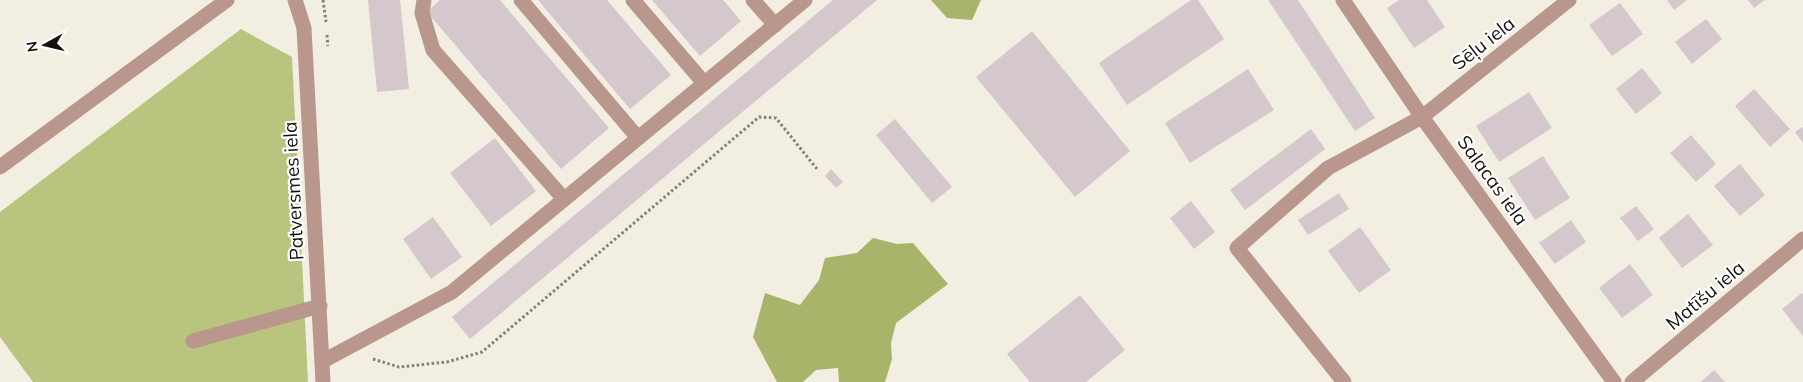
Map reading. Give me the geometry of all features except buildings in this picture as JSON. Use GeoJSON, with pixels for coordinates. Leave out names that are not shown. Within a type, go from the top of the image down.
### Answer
{"type":"FeatureCollection","features":[{"type":"Feature","properties":{"kind":"street"},"geometry":{"type":"LineString","coordinates":[[0,167],[228,0]]}},
{"type":"Feature","properties":{"kind":"street","name":"Patversmes iela"},"geometry":{"type":"LineString","coordinates":[[295,0],[304,28],[323,382]]}},
{"type":"Feature","properties":{"kind":"street"},"geometry":{"type":"LineString","coordinates":[[424,0],[422,13],[433,50],[564,199]]}},
{"type":"Feature","properties":{"kind":"street"},"geometry":{"type":"LineString","coordinates":[[521,0],[638,138]]}},
{"type":"Feature","properties":{"kind":"street"},"geometry":{"type":"LineString","coordinates":[[633,0],[704,83]]}},
{"type":"Feature","properties":{"kind":"street"},"geometry":{"type":"LineString","coordinates":[[753,0],[775,25]]}},
{"type":"Feature","properties":{"kind":"street"},"geometry":{"type":"LineString","coordinates":[[323,361],[452,292],[805,0]]}},
{"type":"Feature","properties":{"kind":"street","name":"Salacas iela"},"geometry":{"type":"LineString","coordinates":[[1342,0],[1422,116],[1614,382]]}},
{"type":"Feature","properties":{"kind":"street","name":"Sēļu iela"},"geometry":{"type":"LineString","coordinates":[[1344,382],[1237,248],[1328,168],[1422,116],[1569,0]]}},
{"type":"Feature","properties":{"kind":"street","name":"Matīšu iela"},"geometry":{"type":"LineString","coordinates":[[1632,382],[1803,238]]}},
{"type":"Feature","properties":{"kind":"street"},"geometry":{"type":"LineString","coordinates":[[193,341],[320,306]]}},
{"type":"Feature","properties":{"kind":"path"},"geometry":{"type":"LineString","coordinates":[[344,350],[399,367],[447,362],[482,352],[759,118],[776,118],[817,169]]}},
{"type":"Feature","properties":{"kind":"green space"},"geometry":{"type":"Polygon","coordinates":[[[931,0],[981,0],[972,20],[947,18],[931,0]]]}},
{"type":"Feature","properties":{"kind":"green space"},"geometry":{"type":"Polygon","coordinates":[[[241,29],[292,57],[308,382],[33,382],[0,337],[0,212],[241,29]]]}},
{"type":"Feature","properties":{"kind":"green space"},"geometry":{"type":"Polygon","coordinates":[[[873,238],[897,244],[913,243],[948,284],[896,323],[891,343],[892,359],[885,382],[839,382],[838,368],[816,370],[803,382],[777,382],[753,337],[765,293],[800,305],[819,280],[825,258],[857,253],[873,238]]]}}]}
